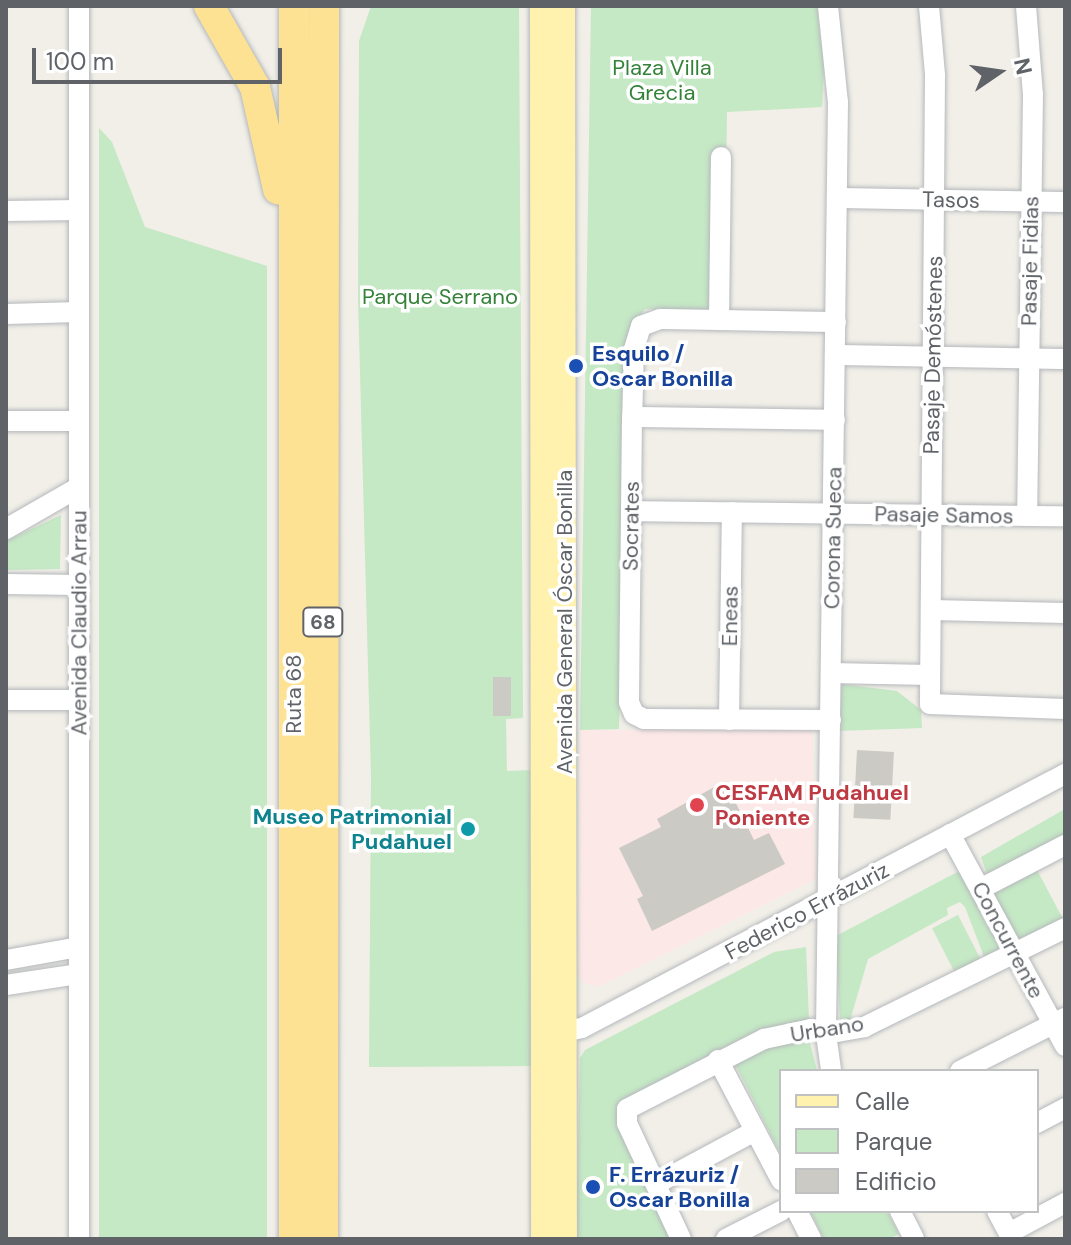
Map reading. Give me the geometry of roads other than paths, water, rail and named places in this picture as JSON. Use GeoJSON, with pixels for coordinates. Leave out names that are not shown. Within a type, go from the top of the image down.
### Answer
{"type":"FeatureCollection","features":[{"type":"Feature","properties":{"kind":"highway"},"geometry":{"type":"LineString","coordinates":[[209,6],[255,87],[274,152],[293,402]]}},
{"type":"Feature","properties":{"kind":"highway","name":"Ruta 68"},"geometry":{"type":"LineString","coordinates":[[294,6],[294,1239]]}},
{"type":"Feature","properties":{"kind":"highway","name":"Ruta 68"},"geometry":{"type":"LineString","coordinates":[[323,1239],[324,6]]}},
{"type":"Feature","properties":{"kind":"main road","name":"Avenida General Óscar Bonilla"},"geometry":{"type":"LineString","coordinates":[[543,6],[554,1035],[564,1239]]}},
{"type":"Feature","properties":{"kind":"main road","name":"Avenida General Óscar Bonilla"},"geometry":{"type":"LineString","coordinates":[[544,1239],[554,1035],[562,6]]}},
{"type":"Feature","properties":{"kind":"street","name":"Avenida Claudio Arrau"},"geometry":{"type":"LineString","coordinates":[[79,6],[79,1239]]}},
{"type":"Feature","properties":{"kind":"street","name":"Corona Sueca"},"geometry":{"type":"LineString","coordinates":[[828,6],[837,75],[826,1034],[831,1069]]}},
{"type":"Feature","properties":{"kind":"street","name":"Pasaje Demóstenes"},"geometry":{"type":"LineString","coordinates":[[929,6],[935,75],[930,704],[1065,709]]}},
{"type":"Feature","properties":{"kind":"street","name":"Pasaje Fidias"},"geometry":{"type":"LineString","coordinates":[[1026,6],[1033,94],[1027,516]]}},
{"type":"Feature","properties":{"kind":"street"},"geometry":{"type":"LineString","coordinates":[[721,157],[719,320],[836,322]]}},
{"type":"Feature","properties":{"kind":"street","name":"Tasos"},"geometry":{"type":"LineString","coordinates":[[837,198],[1065,202]]}},
{"type":"Feature","properties":{"kind":"street"},"geometry":{"type":"LineString","coordinates":[[6,211],[79,210]]}},
{"type":"Feature","properties":{"kind":"street"},"geometry":{"type":"LineString","coordinates":[[6,314],[79,312]]}},
{"type":"Feature","properties":{"kind":"street","name":"Socrates"},"geometry":{"type":"LineString","coordinates":[[719,320],[660,319],[641,326],[634,349],[629,702],[634,714],[644,719],[729,720]]}},
{"type":"Feature","properties":{"kind":"street"},"geometry":{"type":"LineString","coordinates":[[835,355],[1065,359]]}},
{"type":"Feature","properties":{"kind":"street"},"geometry":{"type":"LineString","coordinates":[[632,417],[835,420]]}},
{"type":"Feature","properties":{"kind":"street"},"geometry":{"type":"LineString","coordinates":[[6,421],[79,421]]}},
{"type":"Feature","properties":{"kind":"street"},"geometry":{"type":"LineString","coordinates":[[6,529],[79,487]]}},
{"type":"Feature","properties":{"kind":"street","name":"Pasaje Samos"},"geometry":{"type":"LineString","coordinates":[[631,511],[1065,516]]}},
{"type":"Feature","properties":{"kind":"street","name":"Eneas"},"geometry":{"type":"LineString","coordinates":[[729,720],[732,512]]}},
{"type":"Feature","properties":{"kind":"street"},"geometry":{"type":"LineString","coordinates":[[6,584],[79,585]]}},
{"type":"Feature","properties":{"kind":"street"},"geometry":{"type":"LineString","coordinates":[[931,610],[1065,613]]}},
{"type":"Feature","properties":{"kind":"street"},"geometry":{"type":"LineString","coordinates":[[831,673],[930,675]]}},
{"type":"Feature","properties":{"kind":"street"},"geometry":{"type":"LineString","coordinates":[[6,700],[79,700]]}},
{"type":"Feature","properties":{"kind":"street"},"geometry":{"type":"LineString","coordinates":[[729,720],[831,720]]}},
{"type":"Feature","properties":{"kind":"street","name":"Federico Errázuriz"},"geometry":{"type":"LineString","coordinates":[[554,1035],[829,901],[1065,774]]}},
{"type":"Feature","properties":{"kind":"street","name":"Concurrente"},"geometry":{"type":"LineString","coordinates":[[950,834],[1014,952],[1059,1021],[1065,1046]]}},
{"type":"Feature","properties":{"kind":"street"},"geometry":{"type":"LineString","coordinates":[[980,889],[1065,845]]}},
{"type":"Feature","properties":{"kind":"street","name":"Urbano"},"geometry":{"type":"LineString","coordinates":[[656,1184],[627,1123],[625,1113],[632,1105],[764,1039],[811,1029],[826,1034],[864,1027],[1065,928]]}},
{"type":"Feature","properties":{"kind":"street"},"geometry":{"type":"LineString","coordinates":[[6,960],[79,947]]}},
{"type":"Feature","properties":{"kind":"street"},"geometry":{"type":"LineString","coordinates":[[6,985],[79,974]]}},
{"type":"Feature","properties":{"kind":"street"},"geometry":{"type":"LineString","coordinates":[[964,1069],[1059,1021]]}},
{"type":"Feature","properties":{"kind":"street"},"geometry":{"type":"LineString","coordinates":[[718,1060],[779,1176]]}},
{"type":"Feature","properties":{"kind":"street"},"geometry":{"type":"LineString","coordinates":[[1039,1122],[1065,1108]]}},
{"type":"Feature","properties":{"kind":"street"},"geometry":{"type":"LineString","coordinates":[[681,1239],[656,1184],[755,1131]]}},
{"type":"Feature","properties":{"kind":"street"},"geometry":{"type":"LineString","coordinates":[[998,1213],[1010,1236],[1065,1203]]}},
{"type":"Feature","properties":{"kind":"street"},"geometry":{"type":"LineString","coordinates":[[726,1239],[779,1212]]}},
{"type":"Feature","properties":{"kind":"street"},"geometry":{"type":"LineString","coordinates":[[798,1213],[811,1239]]}},
{"type":"Feature","properties":{"kind":"street"},"geometry":{"type":"LineString","coordinates":[[901,1213],[913,1239]]}},
{"type":"Feature","properties":{"kind":"place","name":"Esquilo / Oscar Bonilla"},"geometry":{"type":"Point","coordinates":[576,366]}},
{"type":"Feature","properties":{"kind":"place","name":"CESFAM Pudahuel Poniente"},"geometry":{"type":"Point","coordinates":[697,805]}},
{"type":"Feature","properties":{"kind":"place","name":"Museo Patrimonial Pudahuel"},"geometry":{"type":"Point","coordinates":[468,829]}},
{"type":"Feature","properties":{"kind":"place","name":"F. Errázuriz / Oscar Bonilla"},"geometry":{"type":"Point","coordinates":[593,1187]}},
{"type":"Feature","properties":{"kind":"park label","name":"Plaza Villa Grecia"},"geometry":{"type":"Point","coordinates":[662,80]}},
{"type":"Feature","properties":{"kind":"park label","name":"Parque Serrano"},"geometry":{"type":"Point","coordinates":[440,297]}}]}
